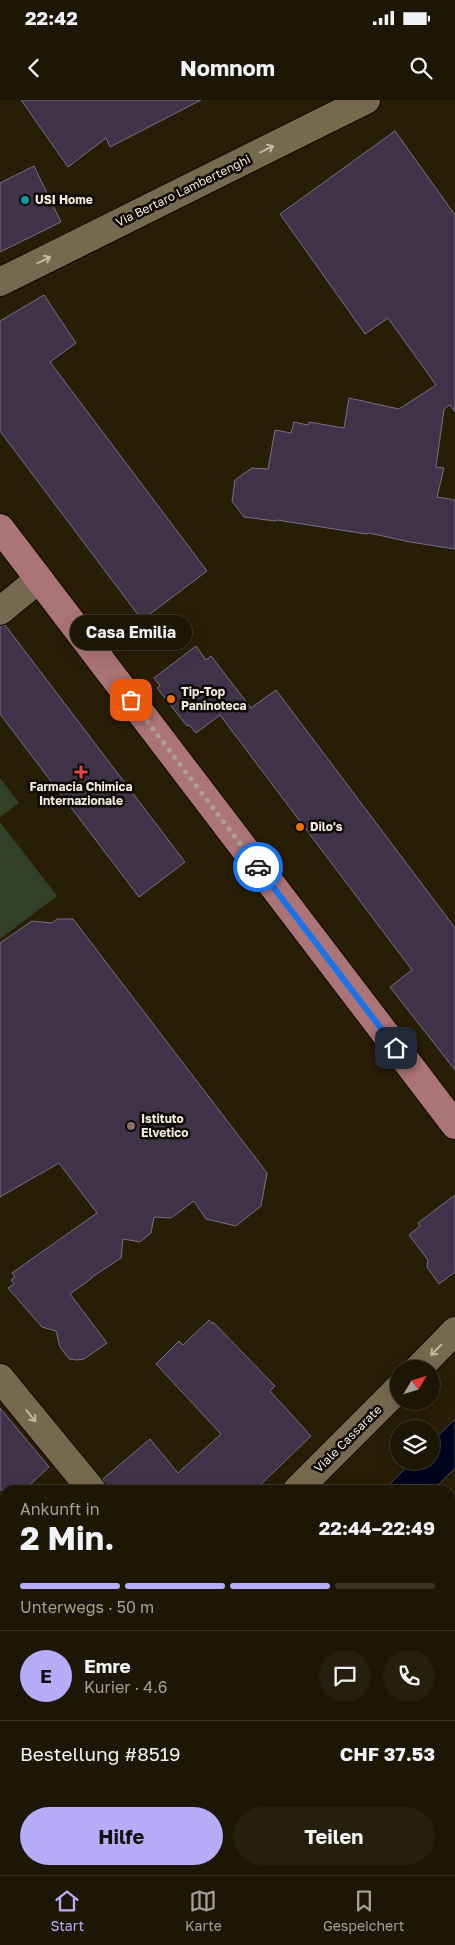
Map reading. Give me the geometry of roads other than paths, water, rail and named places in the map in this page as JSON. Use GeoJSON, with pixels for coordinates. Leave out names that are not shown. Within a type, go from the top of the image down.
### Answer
{"type":"FeatureCollection","features":[{"type":"Feature","properties":{"kind":"main road"},"geometry":{"type":"LineString","coordinates":[[0,528],[455,1125]]}},
{"type":"Feature","properties":{"kind":"street","name":"Via Bertaro Lambertenghi"},"geometry":{"type":"LineString","coordinates":[[0,282],[366,100]]}},
{"type":"Feature","properties":{"kind":"street"},"geometry":{"type":"LineString","coordinates":[[0,611],[39,579]]}},
{"type":"Feature","properties":{"kind":"street"},"geometry":{"type":"LineString","coordinates":[[427,1360],[455,1331]]}},
{"type":"Feature","properties":{"kind":"street"},"geometry":{"type":"LineString","coordinates":[[0,1378],[88,1485]]}},
{"type":"Feature","properties":{"kind":"street","name":"Viale Cassarate"},"geometry":{"type":"LineString","coordinates":[[301,1485],[390,1397]]}},
{"type":"Feature","properties":{"kind":"water"},"geometry":{"type":"Polygon","coordinates":[[[455,1419],[455,1468],[438,1485],[389,1485],[404,1470],[440,1470],[440,1434],[455,1419]]]}},
{"type":"Feature","properties":{"kind":"place","name":"USI Home"},"geometry":{"type":"Point","coordinates":[25,200]}},
{"type":"Feature","properties":{"kind":"place","name":"Tip-Top Paninoteca"},"geometry":{"type":"Point","coordinates":[171,699]}},
{"type":"Feature","properties":{"kind":"place","name":"Casa Emilia"},"geometry":{"type":"Point","coordinates":[131,700]}},
{"type":"Feature","properties":{"kind":"place","name":"Farmacia Chimica Internazionale"},"geometry":{"type":"Point","coordinates":[81,772]}},
{"type":"Feature","properties":{"kind":"place","name":"Dilo's"},"geometry":{"type":"Point","coordinates":[300,827]}},
{"type":"Feature","properties":{"kind":"place","name":"Istituto Elvetico"},"geometry":{"type":"Point","coordinates":[131,1126]}}]}
